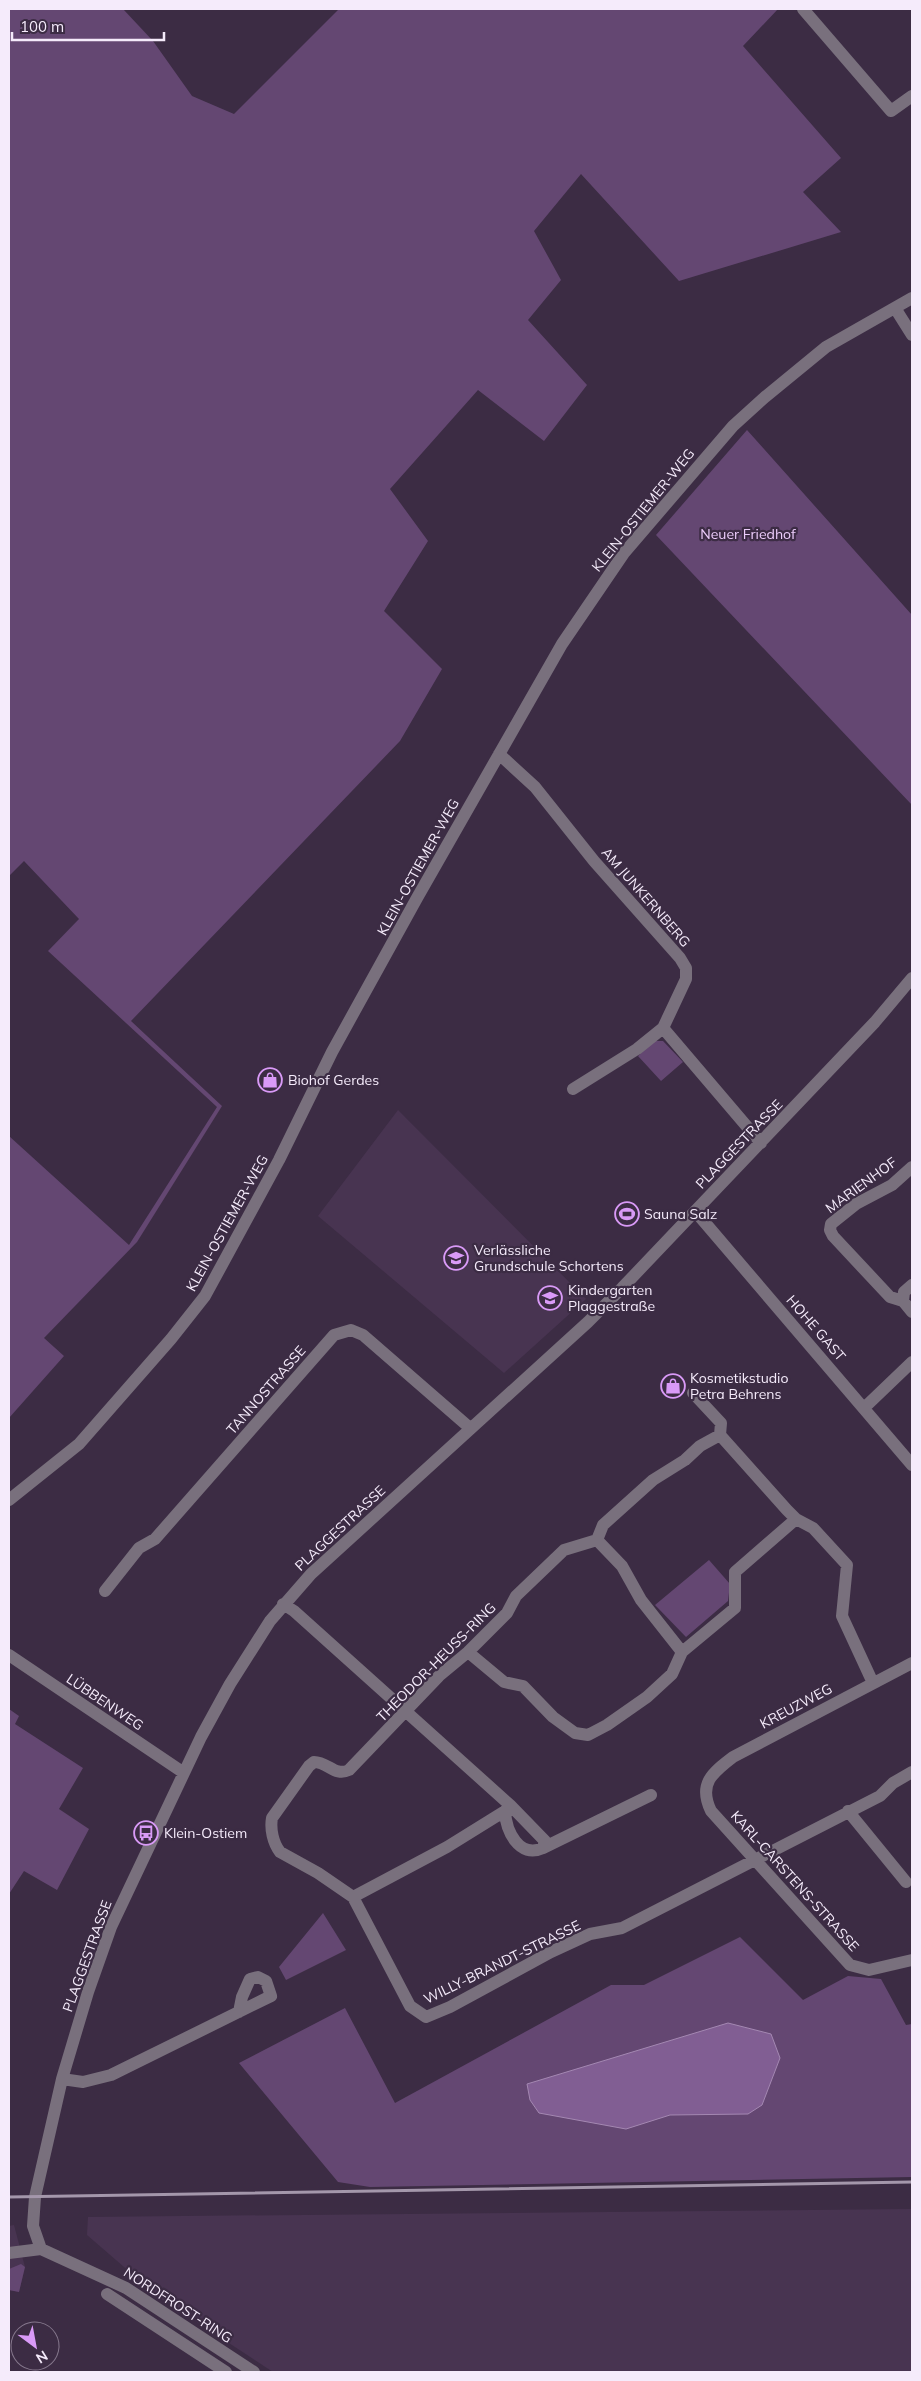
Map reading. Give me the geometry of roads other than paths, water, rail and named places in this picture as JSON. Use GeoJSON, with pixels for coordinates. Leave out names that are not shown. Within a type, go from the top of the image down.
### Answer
{"type":"FeatureCollection","features":[{"type":"Feature","properties":{"kind":"street"},"geometry":{"type":"LineString","coordinates":[[803,9],[891,111],[912,96]]}},
{"type":"Feature","properties":{"kind":"street","name":"KLEIN-OSTIEMER-WEG"},"geometry":{"type":"LineString","coordinates":[[9,1500],[78,1444],[205,1296],[279,1160],[332,1052],[499,754],[582,613],[624,553],[733,426],[765,397],[826,347],[912,298]]}},
{"type":"Feature","properties":{"kind":"street"},"geometry":{"type":"LineString","coordinates":[[895,308],[912,335]]}},
{"type":"Feature","properties":{"kind":"street","name":"AM JUNKERNBERG"},"geometry":{"type":"LineString","coordinates":[[499,754],[535,787],[594,862],[680,958],[686,968],[686,979],[664,1028]]}},
{"type":"Feature","properties":{"kind":"street","name":"PLAGGESTRASSE"},"geometry":{"type":"LineString","coordinates":[[41,2250],[33,2226],[35,2197],[62,2079],[88,1992],[111,1927],[184,1773],[230,1684],[259,1636],[284,1604],[336,1550],[588,1322],[874,1022],[912,978]]}},
{"type":"Feature","properties":{"kind":"street"},"geometry":{"type":"LineString","coordinates":[[573,1089],[637,1049],[664,1028],[760,1143]]}},
{"type":"Feature","properties":{"kind":"street","name":"MARIENHOF"},"geometry":{"type":"LineString","coordinates":[[912,1166],[892,1185],[856,1204],[831,1224],[830,1230],[833,1236],[890,1297],[903,1301],[912,1312]]}},
{"type":"Feature","properties":{"kind":"street","name":"HOHE GAST"},"geometry":{"type":"LineString","coordinates":[[695,1211],[912,1465]]}},
{"type":"Feature","properties":{"kind":"street"},"geometry":{"type":"LineString","coordinates":[[903,1301],[904,1292],[912,1285]]}},
{"type":"Feature","properties":{"kind":"street","name":"TANNOSTRASSE"},"geometry":{"type":"LineString","coordinates":[[105,1591],[138,1548],[156,1539],[334,1335],[351,1330],[363,1335],[470,1428]]}},
{"type":"Feature","properties":{"kind":"street"},"geometry":{"type":"LineString","coordinates":[[864,1408],[912,1362]]}},
{"type":"Feature","properties":{"kind":"street"},"geometry":{"type":"LineString","coordinates":[[693,1393],[721,1422],[720,1435],[796,1519],[814,1528],[847,1565],[842,1616],[873,1682]]}},
{"type":"Feature","properties":{"kind":"street"},"geometry":{"type":"LineString","coordinates":[[682,1652],[641,1600],[622,1566],[597,1540],[603,1525],[653,1480],[685,1460],[700,1446],[720,1435]]}},
{"type":"Feature","properties":{"kind":"street"},"geometry":{"type":"LineString","coordinates":[[468,1652],[504,1682],[523,1686],[553,1717],[575,1733],[588,1735],[607,1725],[647,1697],[672,1674],[682,1652],[735,1608],[735,1572],[796,1519]]}},
{"type":"Feature","properties":{"kind":"street","name":"THEODOR-HEUSS-RING"},"geometry":{"type":"LineString","coordinates":[[376,1944],[353,1897],[318,1873],[280,1852],[276,1847],[271,1824],[272,1818],[314,1762],[320,1762],[343,1774],[349,1770],[440,1676],[507,1614],[516,1596],[564,1550],[597,1540]]}},
{"type":"Feature","properties":{"kind":"street"},"geometry":{"type":"LineString","coordinates":[[284,1604],[545,1841],[543,1848]]}},
{"type":"Feature","properties":{"kind":"street","name":"LÜBBENWEG"},"geometry":{"type":"LineString","coordinates":[[9,1655],[184,1773]]}},
{"type":"Feature","properties":{"kind":"street","name":"KREUZWEG"},"geometry":{"type":"LineString","coordinates":[[705,1788],[714,1771],[733,1757],[912,1663]]}},
{"type":"Feature","properties":{"kind":"street"},"geometry":{"type":"LineString","coordinates":[[754,1859],[880,1796],[893,1783],[912,1772]]}},
{"type":"Feature","properties":{"kind":"street","name":"KARL-CARSTENS-STRASSE"},"geometry":{"type":"LineString","coordinates":[[705,1788],[705,1799],[711,1811],[850,1964],[869,1970],[912,1960]]}},
{"type":"Feature","properties":{"kind":"street"},"geometry":{"type":"LineString","coordinates":[[508,1808],[506,1823],[516,1842],[528,1852],[534,1852],[651,1795]]}},
{"type":"Feature","properties":{"kind":"street"},"geometry":{"type":"LineString","coordinates":[[353,1897],[448,1847],[508,1808]]}},
{"type":"Feature","properties":{"kind":"street"},"geometry":{"type":"LineString","coordinates":[[848,1811],[906,1882]]}},
{"type":"Feature","properties":{"kind":"street","name":"WILLY-BRANDT-STRASSE"},"geometry":{"type":"LineString","coordinates":[[376,1944],[410,2006],[426,2017],[551,1952],[590,1934],[622,1928],[754,1859]]}},
{"type":"Feature","properties":{"kind":"street"},"geometry":{"type":"LineString","coordinates":[[62,2079],[83,2082],[111,2075],[239,2012]]}},
{"type":"Feature","properties":{"kind":"street"},"geometry":{"type":"LineString","coordinates":[[9,2253],[41,2250]]}},
{"type":"Feature","properties":{"kind":"street","name":"NORDFROST-RING"},"geometry":{"type":"LineString","coordinates":[[41,2250],[55,2258],[106,2277],[126,2288],[254,2372]]}},
{"type":"Feature","properties":{"kind":"street"},"geometry":{"type":"LineString","coordinates":[[107,2294],[226,2372]]}},
{"type":"Feature","properties":{"kind":"railway"},"geometry":{"type":"LineString","coordinates":[[9,2197],[912,2182]]}},
{"type":"Feature","properties":{"kind":"place","name":"Biohof Gerdes"},"geometry":{"type":"Point","coordinates":[270,1080]}},
{"type":"Feature","properties":{"kind":"place","name":"Sauna Salz"},"geometry":{"type":"Point","coordinates":[627,1214]}},
{"type":"Feature","properties":{"kind":"place","name":"Verlässliche Grundschule Schortens"},"geometry":{"type":"Point","coordinates":[456,1258]}},
{"type":"Feature","properties":{"kind":"place","name":"Kindergarten Plaggestraße"},"geometry":{"type":"Point","coordinates":[550,1298]}},
{"type":"Feature","properties":{"kind":"place","name":"Kosmetikstudio Petra Behrens"},"geometry":{"type":"Point","coordinates":[673,1386]}},
{"type":"Feature","properties":{"kind":"place","name":"Klein-Ostiem"},"geometry":{"type":"Point","coordinates":[146,1833]}},
{"type":"Feature","properties":{"kind":"park label","name":"Neuer Friedhof"},"geometry":{"type":"Point","coordinates":[748,534]}}]}
